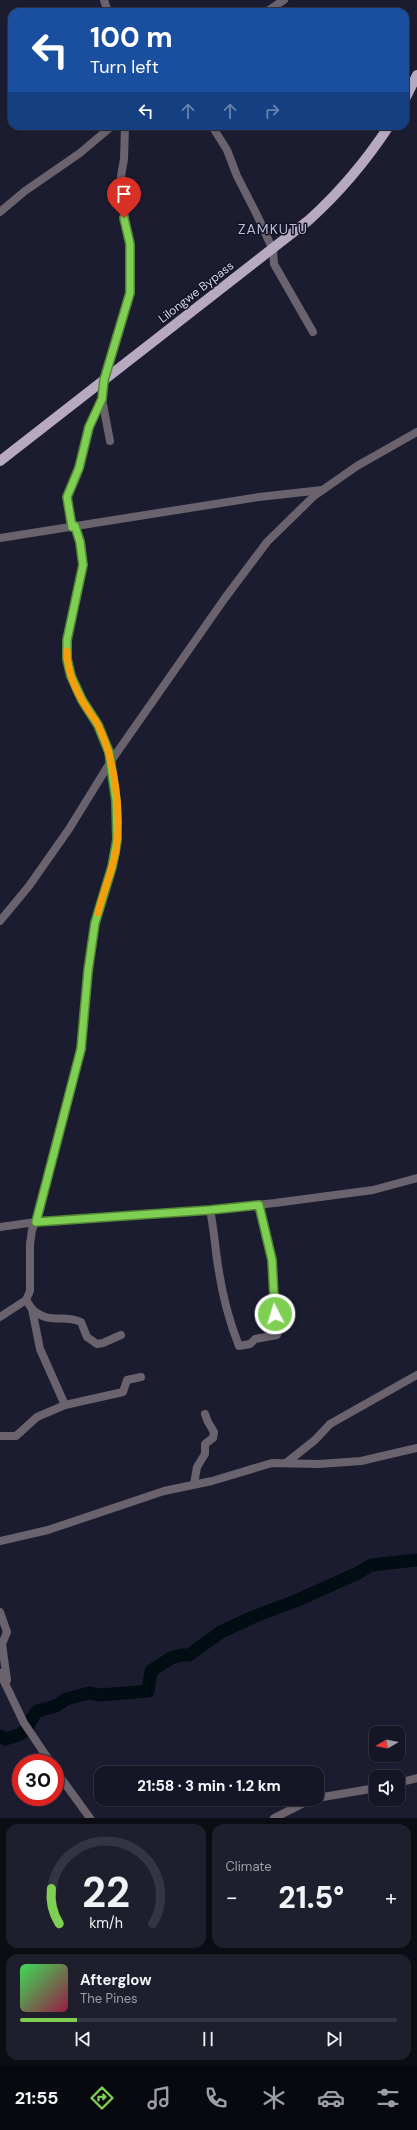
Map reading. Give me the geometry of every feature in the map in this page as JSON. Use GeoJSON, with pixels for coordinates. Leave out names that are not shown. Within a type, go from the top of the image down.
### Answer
{"type":"FeatureCollection","features":[{"type":"Feature","properties":{"kind":"main road"},"geometry":{"type":"LineString","coordinates":[[409,91],[417,75]]}},
{"type":"Feature","properties":{"kind":"main road","name":"Lilongwe Bypass"},"geometry":{"type":"LineString","coordinates":[[0,461],[273,250],[328,202],[373,150],[386,130]]}},
{"type":"Feature","properties":{"kind":"street"},"geometry":{"type":"LineString","coordinates":[[272,8],[284,0]]}},
{"type":"Feature","properties":{"kind":"street"},"geometry":{"type":"LineString","coordinates":[[0,212],[25,191],[80,153],[107,130]]}},
{"type":"Feature","properties":{"kind":"street"},"geometry":{"type":"LineString","coordinates":[[110,441],[102,399],[104,380],[130,293],[130,244],[126,230],[121,176],[124,159],[125,130]]}},
{"type":"Feature","properties":{"kind":"street"},"geometry":{"type":"LineString","coordinates":[[214,130],[227,150],[273,250],[274,264],[313,332]]}},
{"type":"Feature","properties":{"kind":"street"},"geometry":{"type":"LineString","coordinates":[[0,1316],[26,1300],[30,1291],[30,1244],[32,1230],[36,1222],[81,1049],[88,971],[95,923],[116,852],[116,801],[111,761],[98,725],[82,700],[68,668],[67,640],[83,565],[80,542],[73,526],[67,497],[79,468],[89,427],[102,399]]}},
{"type":"Feature","properties":{"kind":"street"},"geometry":{"type":"LineString","coordinates":[[0,921],[29,886],[69,829],[111,761],[225,598],[267,542],[323,490],[338,481],[357,466],[417,432]]}},
{"type":"Feature","properties":{"kind":"street"},"geometry":{"type":"LineString","coordinates":[[0,538],[259,498],[323,490]]}},
{"type":"Feature","properties":{"kind":"street"},"geometry":{"type":"LineString","coordinates":[[0,1227],[36,1222],[210,1210],[259,1205],[373,1190],[417,1178]]}},
{"type":"Feature","properties":{"kind":"street"},"geometry":{"type":"LineString","coordinates":[[210,1210],[217,1249],[218,1265],[231,1327],[240,1346],[250,1344],[255,1339],[277,1335],[279,1329],[275,1314],[272,1260],[259,1205]]}},
{"type":"Feature","properties":{"kind":"street"},"geometry":{"type":"LineString","coordinates":[[26,1300],[38,1315],[50,1319],[76,1320],[81,1322],[87,1337],[97,1344],[122,1335]]}},
{"type":"Feature","properties":{"kind":"street"},"geometry":{"type":"LineString","coordinates":[[32,1309],[40,1349],[65,1404]]}},
{"type":"Feature","properties":{"kind":"street"},"geometry":{"type":"LineString","coordinates":[[286,1463],[315,1440],[330,1424],[417,1375]]}},
{"type":"Feature","properties":{"kind":"street"},"geometry":{"type":"LineString","coordinates":[[0,1436],[16,1436],[37,1417],[65,1404],[122,1392],[126,1380],[141,1377]]}},
{"type":"Feature","properties":{"kind":"street"},"geometry":{"type":"LineString","coordinates":[[194,1484],[197,1468],[205,1454],[205,1444],[213,1438],[214,1432],[208,1422],[206,1414]]}},
{"type":"Feature","properties":{"kind":"street"},"geometry":{"type":"LineString","coordinates":[[0,1532],[2,1542],[48,1530],[147,1496],[272,1462],[319,1464],[361,1460],[417,1448]]}},
{"type":"Feature","properties":{"kind":"street"},"geometry":{"type":"LineString","coordinates":[[0,1612],[8,1632],[2,1644],[8,1686],[16,1709],[45,1754]]}},
{"type":"Feature","properties":{"kind":"street"},"geometry":{"type":"LineString","coordinates":[[0,1673],[8,1686]]}},
{"type":"Feature","properties":{"kind":"street"},"geometry":{"type":"LineString","coordinates":[[405,1781],[417,1778]]}},
{"type":"Feature","properties":{"kind":"street"},"geometry":{"type":"LineString","coordinates":[[64,1782],[90,1818]]}},
{"type":"Feature","properties":{"kind":"street"},"geometry":{"type":"LineString","coordinates":[[324,1797],[369,1789]]}},
{"type":"Feature","properties":{"kind":"street"},"geometry":{"type":"LineString","coordinates":[[274,1818],[298,1806]]}},
{"type":"Feature","properties":{"kind":"waterway"},"geometry":{"type":"LineString","coordinates":[[0,1736],[5,1739],[14,1737],[23,1732],[26,1730],[37,1711],[56,1706],[66,1699],[89,1693],[100,1695],[148,1691],[151,1671],[171,1658],[181,1655],[189,1655],[221,1632],[253,1617],[298,1600],[358,1573],[371,1565],[417,1560]]}},
{"type":"Feature","properties":{"kind":"slow traffic"},"geometry":{"type":"LineString","coordinates":[[67,651],[68,668],[71,676],[88,711],[98,725],[109,752],[113,772],[117,819],[116,852],[98,913]]}},
{"type":"Feature","properties":{"kind":"district","name":"ZAMKUTU"},"geometry":{"type":"Point","coordinates":[273,229]}},
{"type":"Feature","properties":{"kind":"route"},"geometry":{"type":"LineString","coordinates":[[124,218],[130,244],[130,293],[104,380],[102,399],[89,427],[79,468],[73,479],[67,497],[72,527],[75,526],[83,556],[80,587],[67,640],[66,648],[68,668],[82,700],[98,725],[109,752],[116,801],[116,852],[95,923],[88,971],[81,1049],[50,1163],[36,1222],[210,1210],[259,1205],[272,1260],[274,1277],[272,1284],[275,1314]]}}]}
